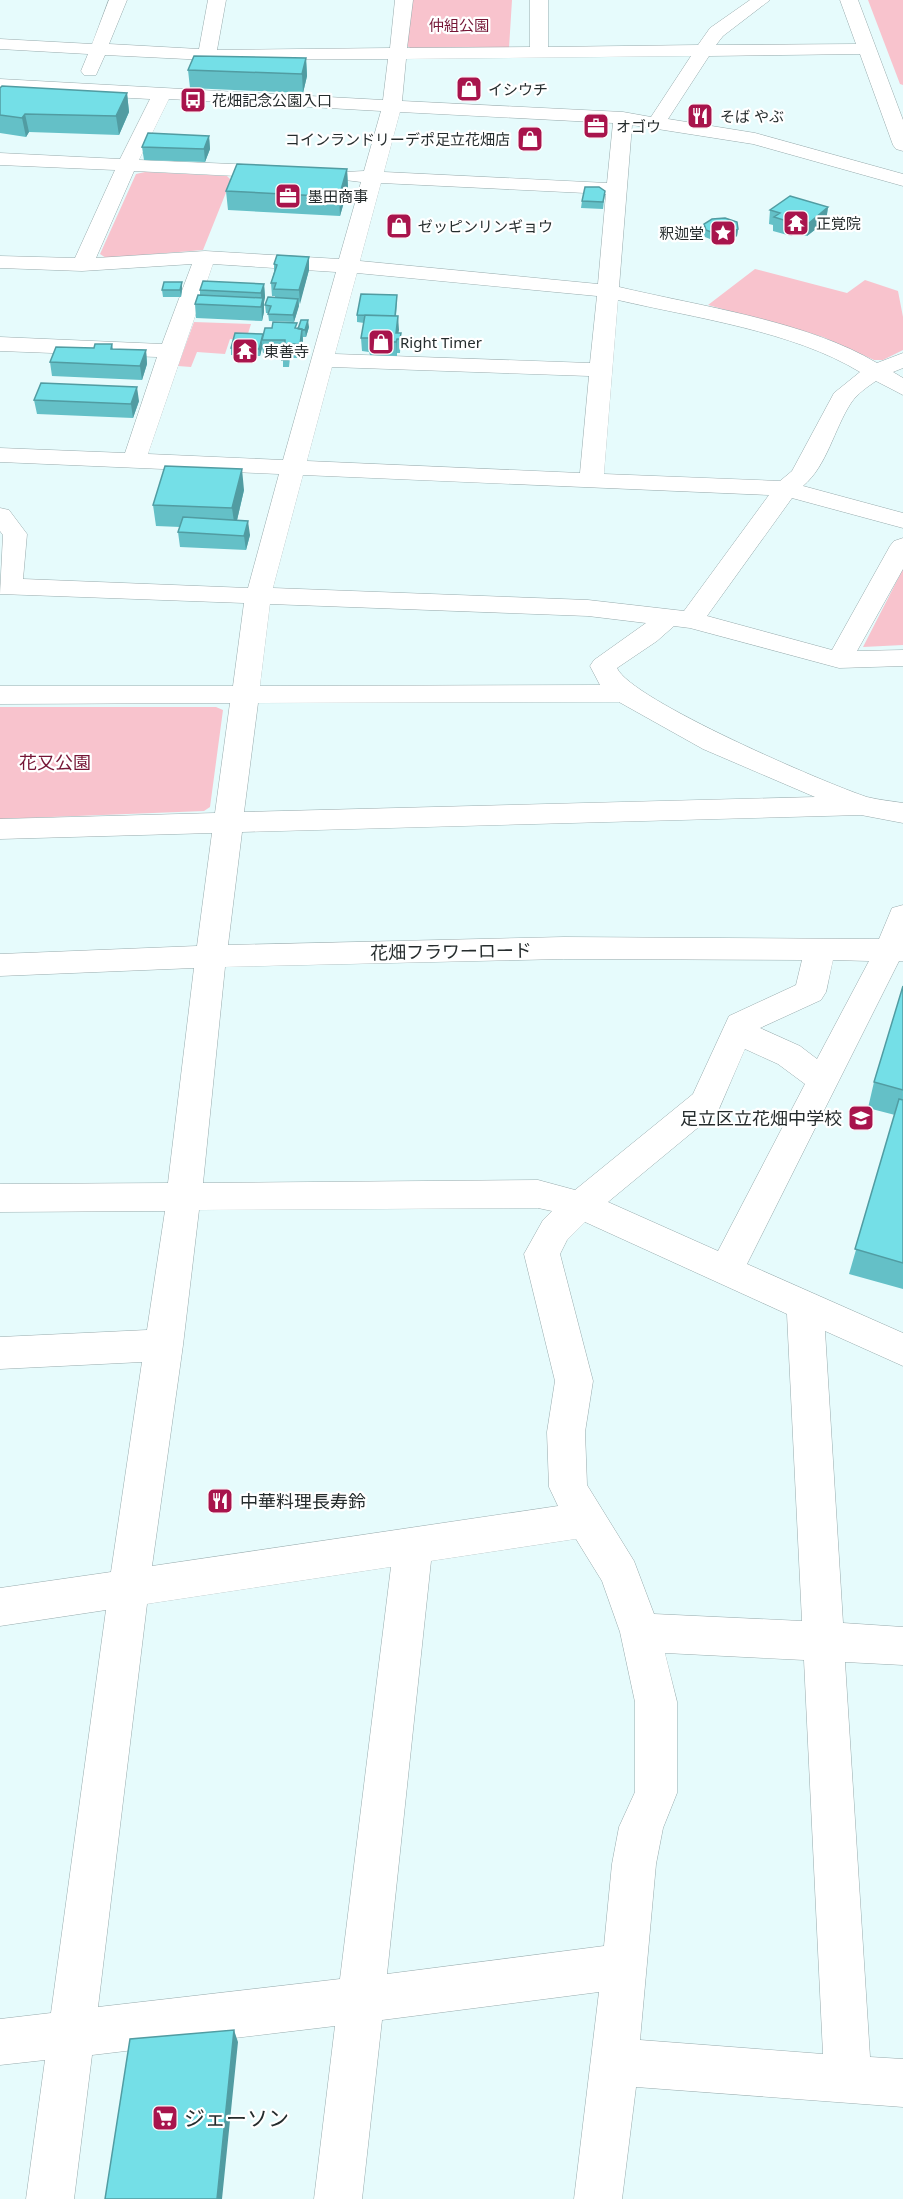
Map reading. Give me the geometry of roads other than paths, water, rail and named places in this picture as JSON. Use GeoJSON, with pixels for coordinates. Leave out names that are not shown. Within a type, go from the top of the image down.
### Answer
{"type":"FeatureCollection","features":[{"type":"Feature","properties":{"kind":"street"},"geometry":{"type":"LineString","coordinates":[[82,89],[118,0]]}},
{"type":"Feature","properties":{"kind":"street"},"geometry":{"type":"LineString","coordinates":[[207,55],[217,0]]}},
{"type":"Feature","properties":{"kind":"street"},"geometry":{"type":"LineString","coordinates":[[50,2199],[129,1588],[165,1345],[211,955],[258,596],[392,105],[404,0]]}},
{"type":"Feature","properties":{"kind":"street"},"geometry":{"type":"LineString","coordinates":[[539,0],[539,51]]}},
{"type":"Feature","properties":{"kind":"street"},"geometry":{"type":"LineString","coordinates":[[657,122],[716,32],[762,0]]}},
{"type":"Feature","properties":{"kind":"street"},"geometry":{"type":"LineString","coordinates":[[849,0],[869,49],[894,93],[903,146]]}},
{"type":"Feature","properties":{"kind":"street"},"geometry":{"type":"LineString","coordinates":[[0,44],[207,55],[869,49]]}},
{"type":"Feature","properties":{"kind":"street"},"geometry":{"type":"LineString","coordinates":[[0,85],[623,118],[755,139],[903,180]]}},
{"type":"Feature","properties":{"kind":"street"},"geometry":{"type":"LineString","coordinates":[[82,266],[162,94]]}},
{"type":"Feature","properties":{"kind":"street"},"geometry":{"type":"LineString","coordinates":[[591,481],[623,118]]}},
{"type":"Feature","properties":{"kind":"street"},"geometry":{"type":"LineString","coordinates":[[0,159],[301,173]]}},
{"type":"Feature","properties":{"kind":"street"},"geometry":{"type":"LineString","coordinates":[[336,175],[617,189]]}},
{"type":"Feature","properties":{"kind":"street"},"geometry":{"type":"LineString","coordinates":[[134,461],[205,256]]}},
{"type":"Feature","properties":{"kind":"street"},"geometry":{"type":"LineString","coordinates":[[0,262],[82,266],[205,256],[347,266],[608,291],[772,329],[819,344],[877,371],[903,388]]}},
{"type":"Feature","properties":{"kind":"street"},"geometry":{"type":"LineString","coordinates":[[0,344],[170,352]]}},
{"type":"Feature","properties":{"kind":"street"},"geometry":{"type":"LineString","coordinates":[[322,360],[601,370]]}},
{"type":"Feature","properties":{"kind":"street"},"geometry":{"type":"LineString","coordinates":[[903,360],[877,371],[857,384],[842,398],[802,475],[786,489],[679,618],[603,666],[607,676],[624,693],[713,743],[861,805],[903,813]]}},
{"type":"Feature","properties":{"kind":"street"},"geometry":{"type":"LineString","coordinates":[[0,455],[786,489],[903,521]]}},
{"type":"Feature","properties":{"kind":"street"},"geometry":{"type":"LineString","coordinates":[[0,515],[15,534],[5,586],[588,608],[679,618],[839,660],[903,658]]}},
{"type":"Feature","properties":{"kind":"street"},"geometry":{"type":"LineString","coordinates":[[839,660],[903,546]]}},
{"type":"Feature","properties":{"kind":"street"},"geometry":{"type":"LineString","coordinates":[[0,695],[624,693]]}},
{"type":"Feature","properties":{"kind":"street"},"geometry":{"type":"LineString","coordinates":[[0,829],[861,805]]}},
{"type":"Feature","properties":{"kind":"street"},"geometry":{"type":"LineString","coordinates":[[726,1269],[823,1080],[896,950],[903,916]]}},
{"type":"Feature","properties":{"kind":"street","name":"花畑フラワーロード"},"geometry":{"type":"LineString","coordinates":[[0,965],[211,955],[487,949],[896,950]]}},
{"type":"Feature","properties":{"kind":"street"},"geometry":{"type":"LineString","coordinates":[[573,1522],[568,1487],[566,1432],[574,1381],[542,1254],[555,1230],[706,1102],[740,1024],[810,992],[820,949]]}},
{"type":"Feature","properties":{"kind":"street"},"geometry":{"type":"LineString","coordinates":[[736,1031],[789,1055],[823,1080]]}},
{"type":"Feature","properties":{"kind":"street"},"geometry":{"type":"LineString","coordinates":[[0,1198],[538,1194],[581,1206],[903,1350]]}},
{"type":"Feature","properties":{"kind":"street"},"geometry":{"type":"LineString","coordinates":[[805,1306],[848,2079]]}},
{"type":"Feature","properties":{"kind":"street"},"geometry":{"type":"LineString","coordinates":[[0,1353],[165,1345]]}},
{"type":"Feature","properties":{"kind":"street"},"geometry":{"type":"LineString","coordinates":[[0,1607],[573,1522],[600,1539],[620,1574],[640,1632],[656,1702],[656,1793],[640,1827],[598,2199]]}},
{"type":"Feature","properties":{"kind":"street"},"geometry":{"type":"LineString","coordinates":[[338,2199],[413,1545]]}},
{"type":"Feature","properties":{"kind":"street"},"geometry":{"type":"LineString","coordinates":[[640,1632],[903,1646]]}},
{"type":"Feature","properties":{"kind":"street"},"geometry":{"type":"LineString","coordinates":[[0,2042],[360,2000],[624,1966]]}},
{"type":"Feature","properties":{"kind":"street"},"geometry":{"type":"LineString","coordinates":[[615,2062],[903,2083]]}},
{"type":"Feature","properties":{"kind":"place","name":"イシウチ"},"geometry":{"type":"Point","coordinates":[469,89]}},
{"type":"Feature","properties":{"kind":"place","name":"花畑記念公園入口"},"geometry":{"type":"Point","coordinates":[193,100]}},
{"type":"Feature","properties":{"kind":"place","name":"そば やぶ"},"geometry":{"type":"Point","coordinates":[700,116]}},
{"type":"Feature","properties":{"kind":"place","name":"オゴウ"},"geometry":{"type":"Point","coordinates":[596,126]}},
{"type":"Feature","properties":{"kind":"place","name":"コインランドリーデポ足立花畑店"},"geometry":{"type":"Point","coordinates":[530,139]}},
{"type":"Feature","properties":{"kind":"place","name":"墨田商事"},"geometry":{"type":"Point","coordinates":[288,196]}},
{"type":"Feature","properties":{"kind":"place","name":"正覚院"},"geometry":{"type":"Point","coordinates":[796,223]}},
{"type":"Feature","properties":{"kind":"place","name":"ゼッピンリンギョウ"},"geometry":{"type":"Point","coordinates":[399,226]}},
{"type":"Feature","properties":{"kind":"place","name":"釈迦堂"},"geometry":{"type":"Point","coordinates":[723,233]}},
{"type":"Feature","properties":{"kind":"place","name":"Right Timer"},"geometry":{"type":"Point","coordinates":[381,342]}},
{"type":"Feature","properties":{"kind":"place","name":"東善寺"},"geometry":{"type":"Point","coordinates":[245,351]}},
{"type":"Feature","properties":{"kind":"place","name":"足立区立花畑中学校"},"geometry":{"type":"Point","coordinates":[861,1118]}},
{"type":"Feature","properties":{"kind":"place","name":"中華料理長寿鈴"},"geometry":{"type":"Point","coordinates":[220,1501]}},
{"type":"Feature","properties":{"kind":"place","name":"ジェーソン"},"geometry":{"type":"Point","coordinates":[165,2118]}},
{"type":"Feature","properties":{"kind":"park label","name":"仲組公園"},"geometry":{"type":"Point","coordinates":[459,25]}},
{"type":"Feature","properties":{"kind":"park label","name":"花又公園"},"geometry":{"type":"Point","coordinates":[55,762]}}]}
